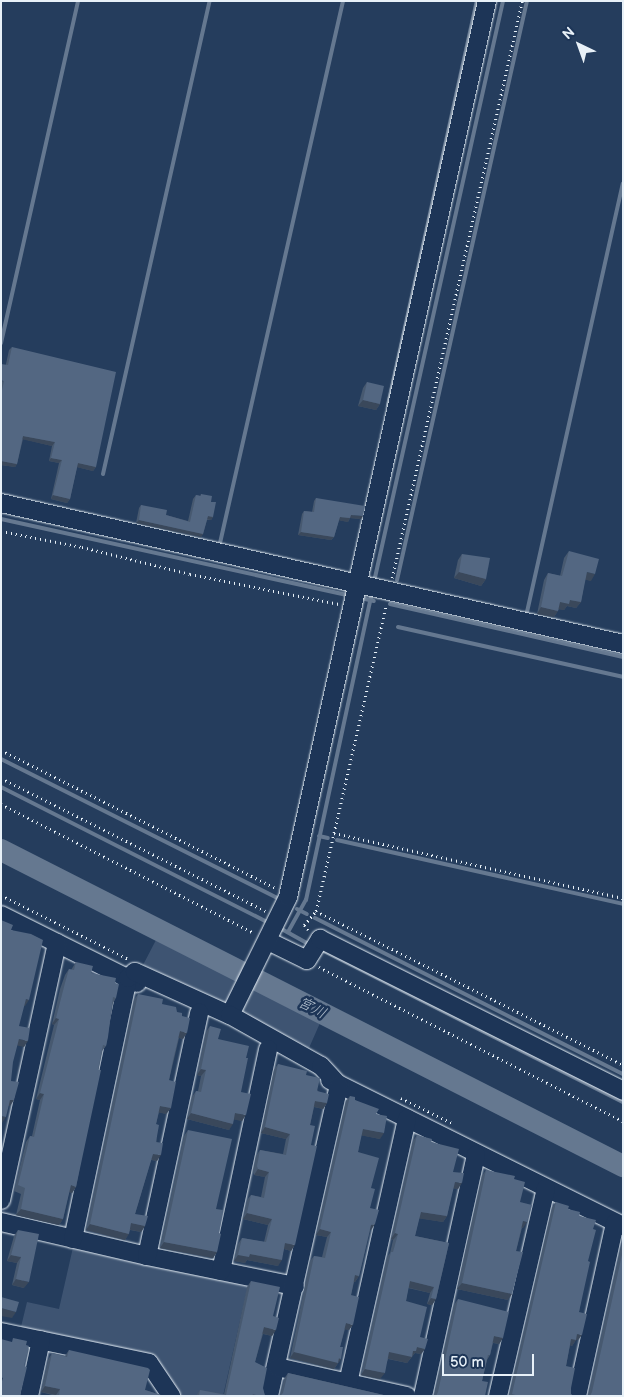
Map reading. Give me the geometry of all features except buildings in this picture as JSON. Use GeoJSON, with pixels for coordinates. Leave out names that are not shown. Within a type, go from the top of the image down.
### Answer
{"type":"FeatureCollection","features":[{"type":"Feature","properties":{"kind":"street"},"geometry":{"type":"LineString","coordinates":[[231,1012],[273,931],[288,897],[351,606],[373,586],[487,1]]}},
{"type":"Feature","properties":{"kind":"street"},"geometry":{"type":"LineString","coordinates":[[1,502],[623,644]]}},
{"type":"Feature","properties":{"kind":"street"},"geometry":{"type":"LineString","coordinates":[[1,915],[199,1013],[476,1155],[619,1225],[577,1396]]}},
{"type":"Feature","properties":{"kind":"street"},"geometry":{"type":"LineString","coordinates":[[273,931],[314,948],[623,1091]]}},
{"type":"Feature","properties":{"kind":"street"},"geometry":{"type":"LineString","coordinates":[[1,1198],[57,943]]}},
{"type":"Feature","properties":{"kind":"street"},"geometry":{"type":"LineString","coordinates":[[73,1239],[128,978],[135,972],[231,1012],[321,1066],[339,1084]]}},
{"type":"Feature","properties":{"kind":"street"},"geometry":{"type":"LineString","coordinates":[[146,1256],[199,1013]]}},
{"type":"Feature","properties":{"kind":"street"},"geometry":{"type":"LineString","coordinates":[[221,1271],[268,1048]]}},
{"type":"Feature","properties":{"kind":"street"},"geometry":{"type":"LineString","coordinates":[[269,1396],[339,1084]]}},
{"type":"Feature","properties":{"kind":"street"},"geometry":{"type":"LineString","coordinates":[[348,1383],[407,1120]]}},
{"type":"Feature","properties":{"kind":"street"},"geometry":{"type":"LineString","coordinates":[[423,1396],[476,1155]]}},
{"type":"Feature","properties":{"kind":"street"},"geometry":{"type":"LineString","coordinates":[[498,1396],[546,1188]]}},
{"type":"Feature","properties":{"kind":"street"},"geometry":{"type":"LineString","coordinates":[[1,1222],[146,1256],[295,1286]]}},
{"type":"Feature","properties":{"kind":"street"},"geometry":{"type":"LineString","coordinates":[[1,1332],[149,1363],[171,1396]]}},
{"type":"Feature","properties":{"kind":"street"},"geometry":{"type":"LineString","coordinates":[[29,1396],[41,1340]]}},
{"type":"Feature","properties":{"kind":"street"},"geometry":{"type":"LineString","coordinates":[[276,1367],[407,1396]]}},
{"type":"Feature","properties":{"kind":"path"},"geometry":{"type":"LineString","coordinates":[[522,1],[449,319],[373,586],[377,636],[316,911],[304,925],[314,948],[623,1121]]}},
{"type":"Feature","properties":{"kind":"path"},"geometry":{"type":"LineString","coordinates":[[1,531],[82,547],[190,574],[351,606]]}},
{"type":"Feature","properties":{"kind":"path"},"geometry":{"type":"LineString","coordinates":[[1,750],[158,828],[288,897]]}},
{"type":"Feature","properties":{"kind":"path"},"geometry":{"type":"LineString","coordinates":[[1,778],[273,931]]}},
{"type":"Feature","properties":{"kind":"path"},"geometry":{"type":"LineString","coordinates":[[1,804],[273,931]]}},
{"type":"Feature","properties":{"kind":"path"},"geometry":{"type":"LineString","coordinates":[[334,833],[623,898]]}},
{"type":"Feature","properties":{"kind":"path"},"geometry":{"type":"LineString","coordinates":[[1,895],[132,961]]}},
{"type":"Feature","properties":{"kind":"path"},"geometry":{"type":"LineString","coordinates":[[316,911],[623,1065]]}},
{"type":"Feature","properties":{"kind":"shaded area"},"geometry":{"type":"Polygon","coordinates":[[[156,940],[320,1023],[309,1048],[226,1003],[143,965],[156,940]]]}},
{"type":"Feature","properties":{"kind":"shaded area"},"geometry":{"type":"Polygon","coordinates":[[[74,1243],[249,1281],[223,1396],[178,1396],[155,1359],[20,1331],[27,1302],[59,1309],[74,1243]]]}},
{"type":"Feature","properties":{"kind":"waterway"},"geometry":{"type":"LineString","coordinates":[[1,343],[78,1]]}},
{"type":"Feature","properties":{"kind":"waterway"},"geometry":{"type":"LineString","coordinates":[[103,474],[210,1]]}},
{"type":"Feature","properties":{"kind":"waterway"},"geometry":{"type":"LineString","coordinates":[[220,543],[343,1]]}},
{"type":"Feature","properties":{"kind":"waterway"},"geometry":{"type":"LineString","coordinates":[[388,405],[477,1]]}},
{"type":"Feature","properties":{"kind":"waterway"},"geometry":{"type":"LineString","coordinates":[[374,582],[503,1]]}},
{"type":"Feature","properties":{"kind":"waterway"},"geometry":{"type":"LineString","coordinates":[[397,580],[527,1]]}},
{"type":"Feature","properties":{"kind":"waterway"},"geometry":{"type":"LineString","coordinates":[[527,612],[623,184]]}},
{"type":"Feature","properties":{"kind":"waterway"},"geometry":{"type":"LineString","coordinates":[[1,519],[346,595]]}},
{"type":"Feature","properties":{"kind":"waterway"},"geometry":{"type":"LineString","coordinates":[[288,932],[306,900],[372,592]]}},
{"type":"Feature","properties":{"kind":"waterway"},"geometry":{"type":"LineString","coordinates":[[365,599],[374,601]]}},
{"type":"Feature","properties":{"kind":"waterway"},"geometry":{"type":"LineString","coordinates":[[390,604],[623,657]]}},
{"type":"Feature","properties":{"kind":"waterway"},"geometry":{"type":"LineString","coordinates":[[398,627],[623,677]]}},
{"type":"Feature","properties":{"kind":"waterway"},"geometry":{"type":"LineString","coordinates":[[1,759],[279,899]]}},
{"type":"Feature","properties":{"kind":"waterway"},"geometry":{"type":"LineString","coordinates":[[1,787],[269,923]]}},
{"type":"Feature","properties":{"kind":"waterway"},"geometry":{"type":"LineString","coordinates":[[319,836],[328,838]]}},
{"type":"Feature","properties":{"kind":"waterway"},"geometry":{"type":"LineString","coordinates":[[337,840],[623,904]]}},
{"type":"Feature","properties":{"kind":"waterway","name":"宮川"},"geometry":{"type":"LineString","coordinates":[[1,850],[623,1166]]}},
{"type":"Feature","properties":{"kind":"waterway"},"geometry":{"type":"LineString","coordinates":[[297,909],[307,914]]}},
{"type":"Feature","properties":{"kind":"waterway"},"geometry":{"type":"LineString","coordinates":[[315,918],[623,1074]]}},
{"type":"Feature","properties":{"kind":"waterway"},"geometry":{"type":"LineString","coordinates":[[278,927],[311,945]]}},
{"type":"Feature","properties":{"kind":"waterway"},"geometry":{"type":"LineString","coordinates":[[320,949],[623,1102]]}}]}
